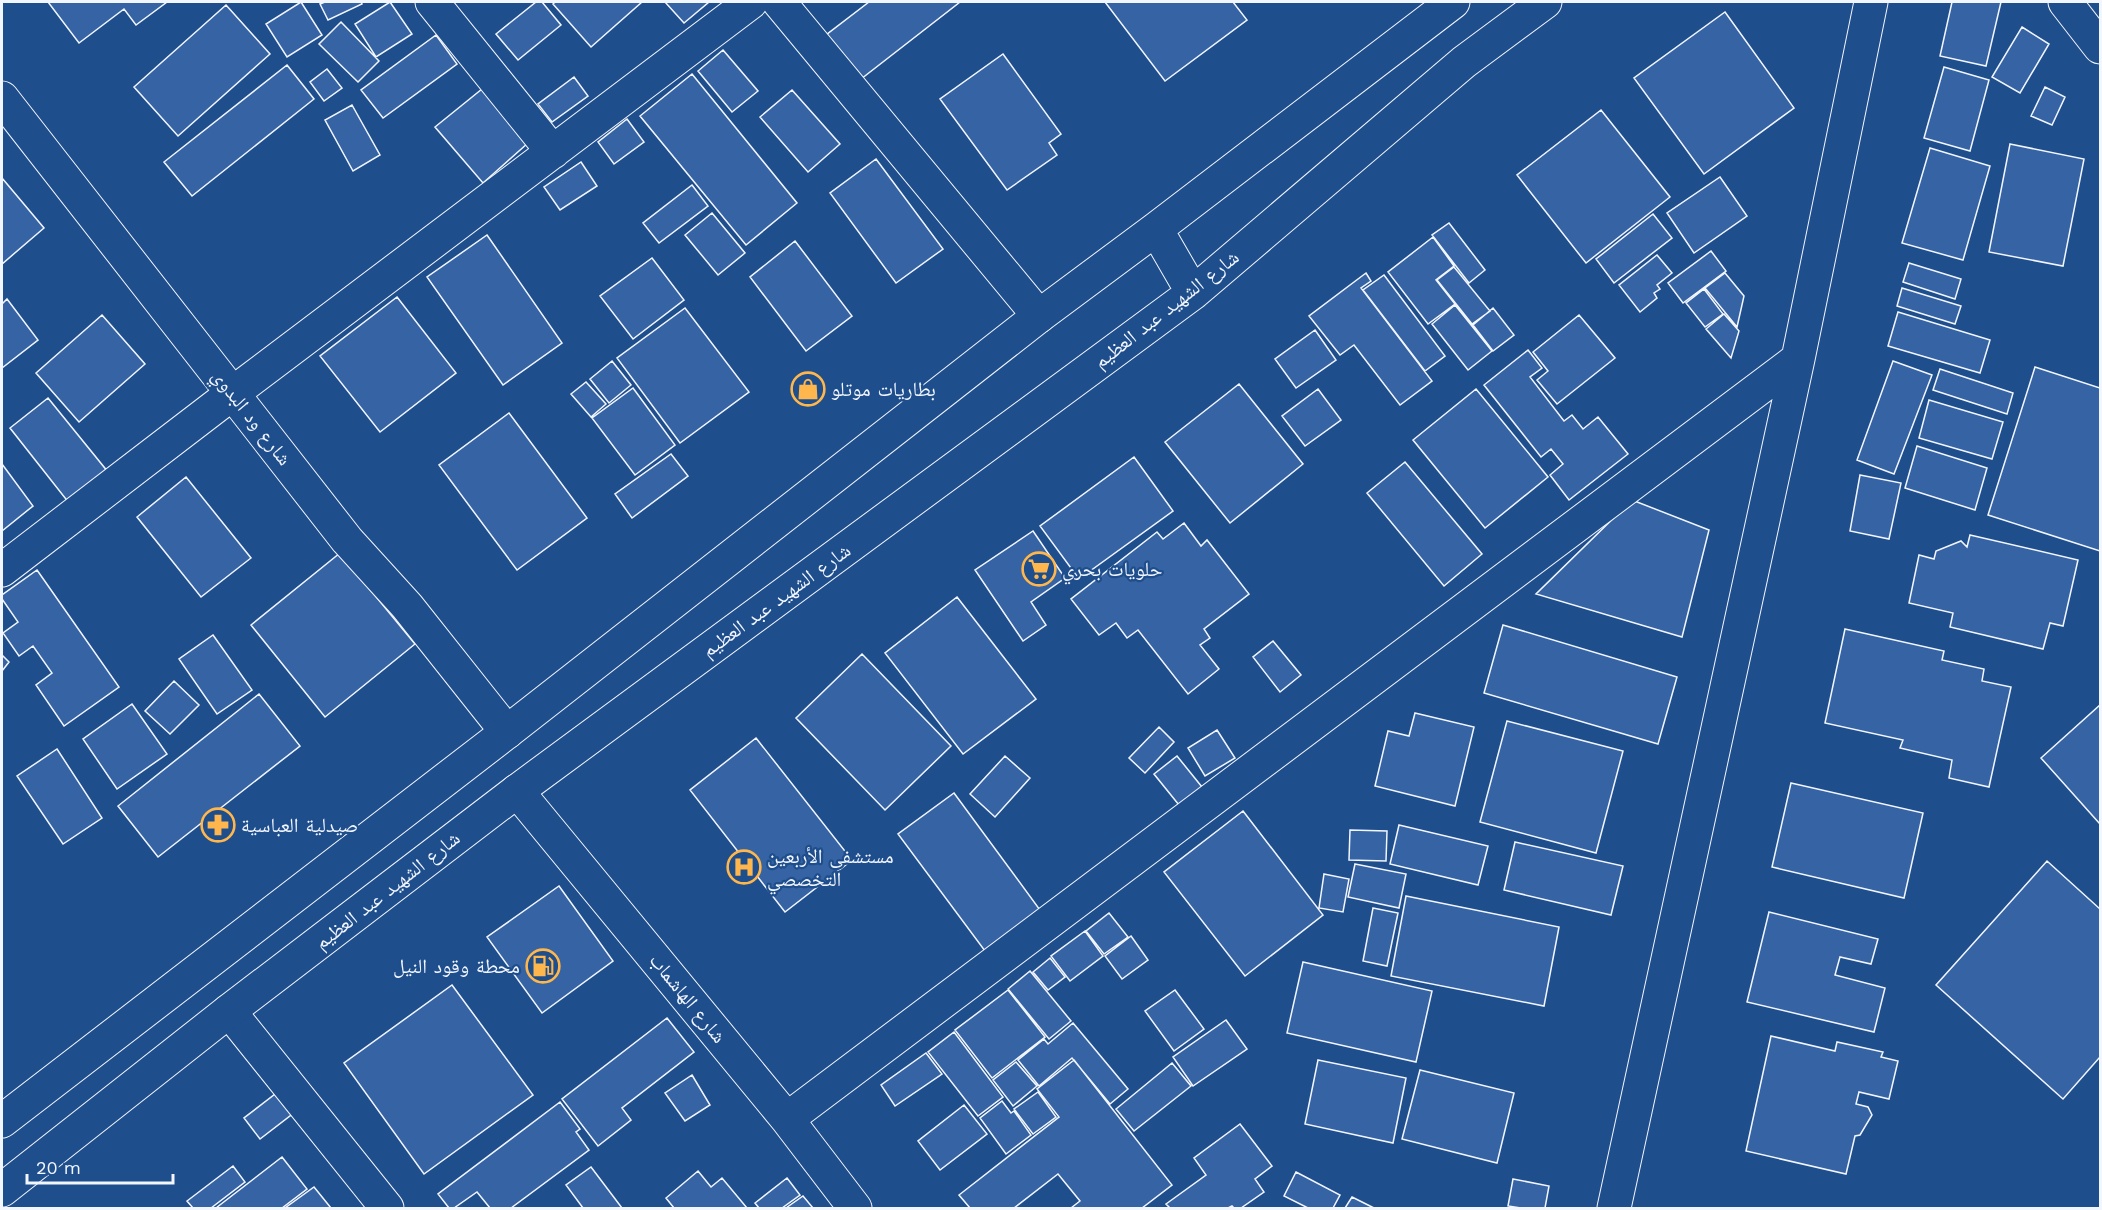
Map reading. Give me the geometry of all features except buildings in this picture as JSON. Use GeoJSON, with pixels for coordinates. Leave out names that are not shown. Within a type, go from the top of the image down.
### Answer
{"type":"FeatureCollection","features":[{"type":"Feature","properties":{"kind":"street"},"geometry":{"type":"LineString","coordinates":[[432,2],[553,152]]}},
{"type":"Feature","properties":{"kind":"street"},"geometry":{"type":"LineString","coordinates":[[2,570],[751,2]]}},
{"type":"Feature","properties":{"kind":"street"},"geometry":{"type":"LineString","coordinates":[[779,2],[1039,316]]}},
{"type":"Feature","properties":{"kind":"street"},"geometry":{"type":"LineString","coordinates":[[2,1121],[507,732],[1039,316],[1453,2]]}},
{"type":"Feature","properties":{"kind":"street","name":"شارع الشهيد عبد العظيم"},"geometry":{"type":"LineString","coordinates":[[2,1190],[229,1011],[517,790],[1193,293],[1464,62],[1545,2]]}},
{"type":"Feature","properties":{"kind":"street"},"geometry":{"type":"LineString","coordinates":[[1614,1209],[1798,359],[1871,2]]}},
{"type":"Feature","properties":{"kind":"street"},"geometry":{"type":"LineString","coordinates":[[2065,2],[2100,47]]}},
{"type":"Feature","properties":{"kind":"street","name":"شارع ود البدوي"},"geometry":{"type":"LineString","coordinates":[[2,98],[347,540],[407,606],[507,732]]}},
{"type":"Feature","properties":{"kind":"street"},"geometry":{"type":"LineString","coordinates":[[1156,229],[1193,293]]}},
{"type":"Feature","properties":{"kind":"street"},"geometry":{"type":"LineString","coordinates":[[787,1119],[1798,359]]}},
{"type":"Feature","properties":{"kind":"street","name":"شارع الهاشماب"},"geometry":{"type":"LineString","coordinates":[[517,790],[787,1119],[855,1209]]}},
{"type":"Feature","properties":{"kind":"street"},"geometry":{"type":"LineString","coordinates":[[229,1011],[387,1209]]}},
{"type":"Feature","properties":{"kind":"place","name":"بطاريات موتلو"},"geometry":{"type":"Point","coordinates":[808,389]}},
{"type":"Feature","properties":{"kind":"place","name":"حلويات بحري"},"geometry":{"type":"Point","coordinates":[1039,569]}},
{"type":"Feature","properties":{"kind":"place","name":"صيدلية العباسية"},"geometry":{"type":"Point","coordinates":[218,825]}},
{"type":"Feature","properties":{"kind":"place","name":"مستشفى الأربعين التخصصي"},"geometry":{"type":"Point","coordinates":[744,867]}},
{"type":"Feature","properties":{"kind":"place","name":"محطة وقود النيل"},"geometry":{"type":"Point","coordinates":[543,966]}}]}
